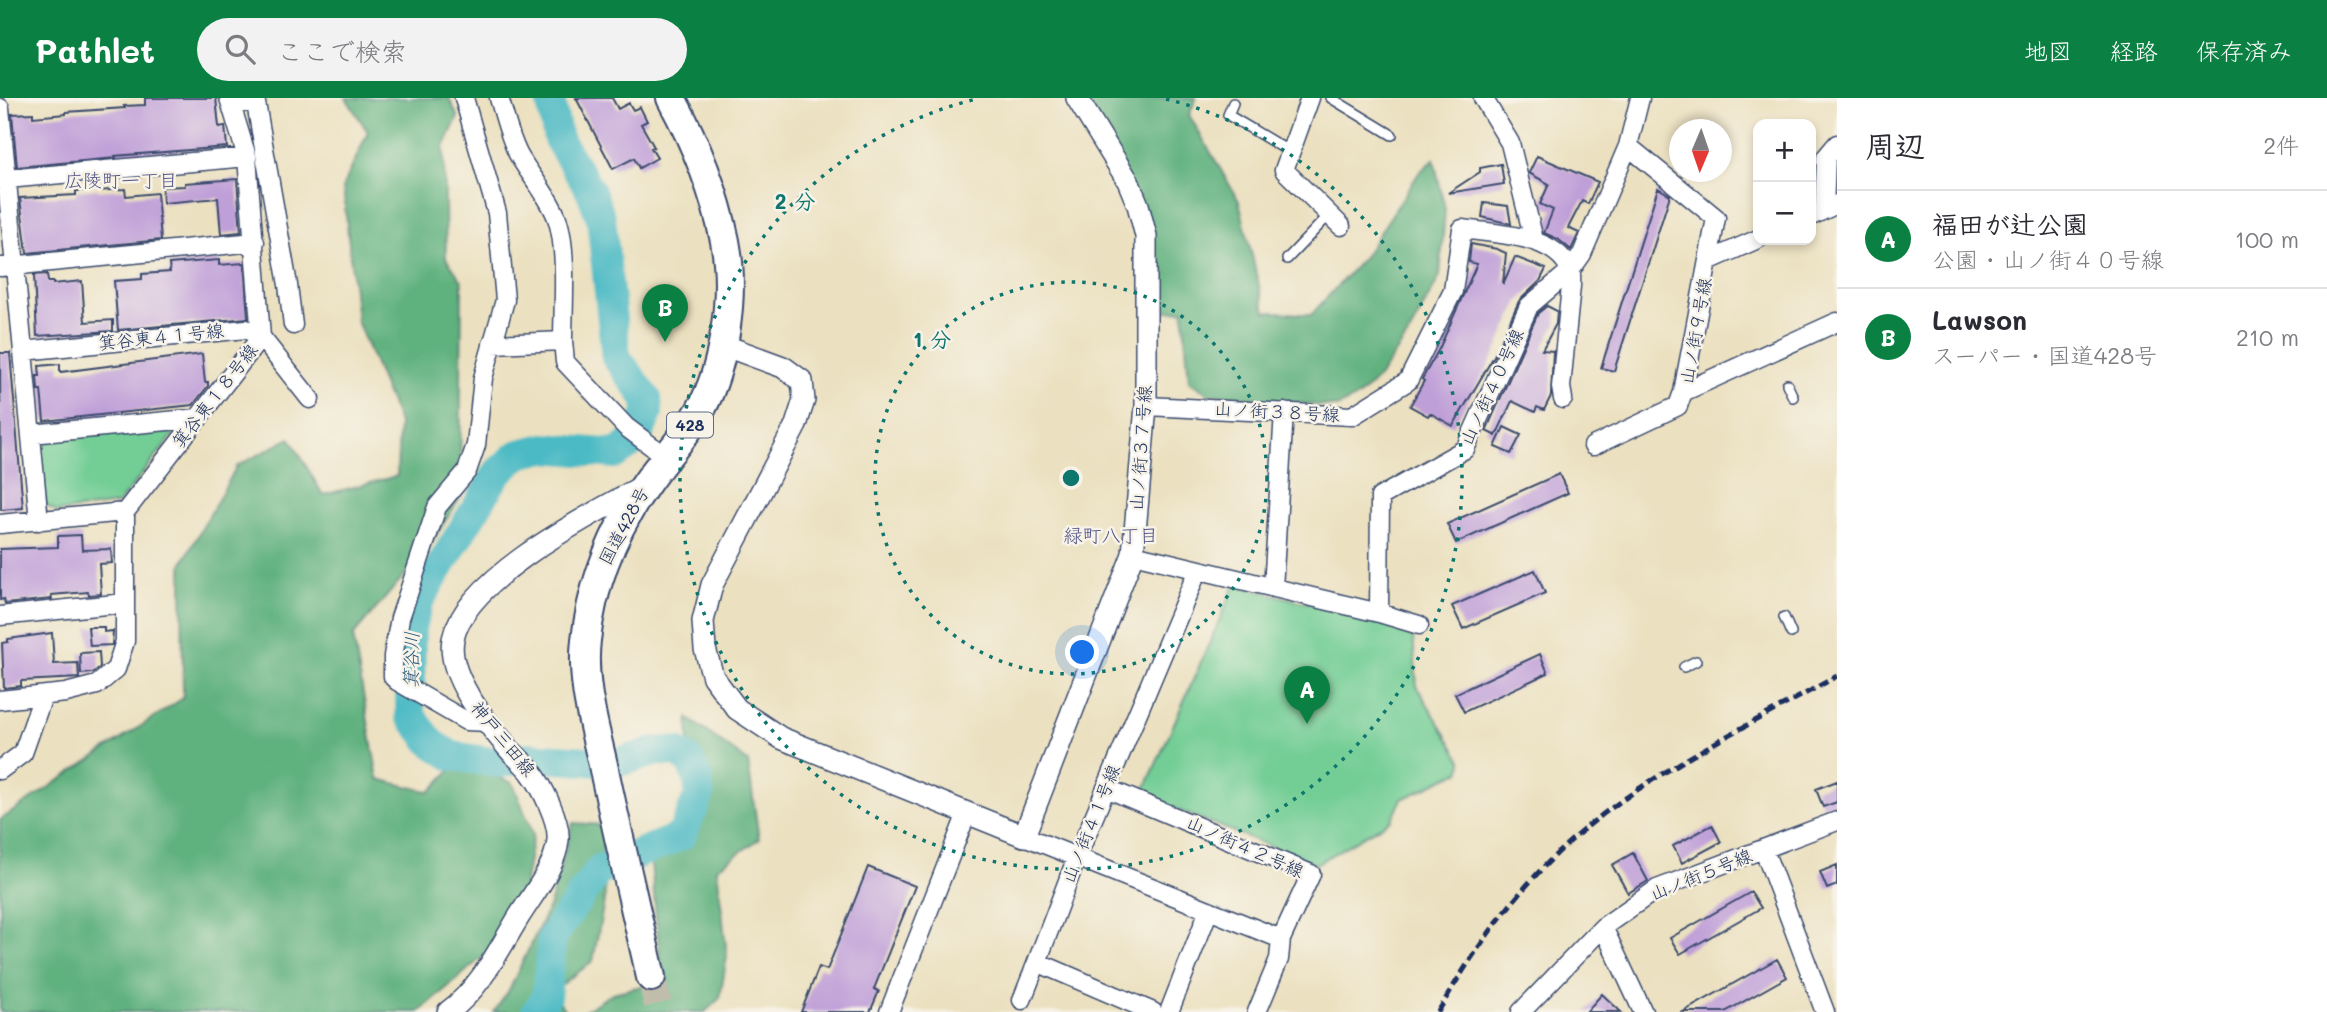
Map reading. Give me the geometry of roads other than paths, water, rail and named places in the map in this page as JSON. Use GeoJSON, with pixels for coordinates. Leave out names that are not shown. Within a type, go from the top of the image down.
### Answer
{"type":"FeatureCollection","features":[{"type":"Feature","properties":{"kind":"highway","name":"国道428号"},"geometry":{"type":"LineString","coordinates":[[651,977],[587,694],[586,641],[598,575],[645,485],[659,450],[699,412],[714,382],[723,345],[728,289],[725,243],[710,189],[671,98]]}},
{"type":"Feature","properties":{"kind":"street"},"geometry":{"type":"LineString","coordinates":[[464,98],[497,213],[505,300],[483,378],[476,445],[467,471],[437,507],[400,618],[393,656],[393,677],[466,721],[488,722]]}},
{"type":"Feature","properties":{"kind":"street"},"geometry":{"type":"LineString","coordinates":[[499,98],[514,146],[541,186],[557,219],[562,247],[565,362],[626,427],[659,450]]}},
{"type":"Feature","properties":{"kind":"street","name":"山ノ街３７号線"},"geometry":{"type":"LineString","coordinates":[[1024,836],[1133,555],[1146,406],[1146,236],[1128,181],[1077,98]]}},
{"type":"Feature","properties":{"kind":"street"},"geometry":{"type":"LineString","coordinates":[[1310,98],[1283,170],[1336,220]]}},
{"type":"Feature","properties":{"kind":"street"},"geometry":{"type":"LineString","coordinates":[[1483,98],[1510,143],[1534,240]]}},
{"type":"Feature","properties":{"kind":"street","name":"山ノ街４０号線"},"geometry":{"type":"LineString","coordinates":[[1379,613],[1380,497],[1465,449],[1529,306],[1570,271],[1582,254],[1628,146],[1640,98]]}},
{"type":"Feature","properties":{"kind":"street","name":"箕谷東１８号線"},"geometry":{"type":"LineString","coordinates":[[125,513],[261,337],[256,242],[247,157],[230,99],[256,103],[293,326]]}},
{"type":"Feature","properties":{"kind":"street"},"geometry":{"type":"LineString","coordinates":[[0,108],[7,179],[8,266],[23,351],[39,521]]}},
{"type":"Feature","properties":{"kind":"street"},"geometry":{"type":"LineString","coordinates":[[1824,210],[1826,157],[1837,144]]}},
{"type":"Feature","properties":{"kind":"street","name":"山ノ街９号線"},"geometry":{"type":"LineString","coordinates":[[1628,146],[1716,218],[1683,392]]}},
{"type":"Feature","properties":{"kind":"street"},"geometry":{"type":"LineString","coordinates":[[7,179],[247,157]]}},
{"type":"Feature","properties":{"kind":"street","name":"山ノ街３８号線"},"geometry":{"type":"LineString","coordinates":[[1146,406],[1352,416],[1408,382],[1453,291],[1462,229],[1534,240],[1556,253],[1570,271]]}},
{"type":"Feature","properties":{"kind":"street"},"geometry":{"type":"LineString","coordinates":[[1708,261],[1753,241]]}},
{"type":"Feature","properties":{"kind":"street"},"geometry":{"type":"LineString","coordinates":[[8,266],[256,242]]}},
{"type":"Feature","properties":{"kind":"street"},"geometry":{"type":"LineString","coordinates":[[1563,399],[1561,387],[1571,286],[1570,271]]}},
{"type":"Feature","properties":{"kind":"street","name":"山ノ街９号線"},"geometry":{"type":"LineString","coordinates":[[1683,392],[1837,322]]}},
{"type":"Feature","properties":{"kind":"street","name":"箕谷東４１号線"},"geometry":{"type":"LineString","coordinates":[[23,351],[246,329],[261,337]]}},
{"type":"Feature","properties":{"kind":"street"},"geometry":{"type":"LineString","coordinates":[[261,337],[310,399]]}},
{"type":"Feature","properties":{"kind":"street"},"geometry":{"type":"LineString","coordinates":[[492,344],[563,341]]}},
{"type":"Feature","properties":{"kind":"street"},"geometry":{"type":"LineString","coordinates":[[723,345],[783,367],[802,381],[804,400],[796,425],[712,584],[703,621],[705,649],[713,677],[737,709],[781,738],[1281,939],[1279,959],[1257,1012]]}},
{"type":"Feature","properties":{"kind":"street"},"geometry":{"type":"LineString","coordinates":[[1594,446],[1678,406],[1683,392]]}},
{"type":"Feature","properties":{"kind":"street"},"geometry":{"type":"LineString","coordinates":[[1273,588],[1284,412]]}},
{"type":"Feature","properties":{"kind":"street"},"geometry":{"type":"LineString","coordinates":[[31,434],[199,418]]}},
{"type":"Feature","properties":{"kind":"street","name":"神戸三田線"},"geometry":{"type":"LineString","coordinates":[[448,1012],[476,987],[548,870],[558,840],[544,793],[531,773],[472,703],[454,660],[453,639],[463,617],[485,588],[529,552],[564,528],[645,485]]}},
{"type":"Feature","properties":{"kind":"street"},"geometry":{"type":"LineString","coordinates":[[0,524],[125,513],[125,641],[116,669],[97,685],[66,693],[0,700]]}},
{"type":"Feature","properties":{"kind":"street"},"geometry":{"type":"LineString","coordinates":[[1133,555],[1379,613],[1419,625]]}},
{"type":"Feature","properties":{"kind":"street","name":"山ノ街４１号線"},"geometry":{"type":"LineString","coordinates":[[1022,1000],[1077,857],[1198,570]]}},
{"type":"Feature","properties":{"kind":"street"},"geometry":{"type":"LineString","coordinates":[[0,616],[125,603]]}},
{"type":"Feature","properties":{"kind":"street"},"geometry":{"type":"LineString","coordinates":[[0,770],[23,753],[43,695]]}},
{"type":"Feature","properties":{"kind":"street","name":"山ノ街４２号線"},"geometry":{"type":"LineString","coordinates":[[1106,788],[1311,874],[1281,939]]}},
{"type":"Feature","properties":{"kind":"street"},"geometry":{"type":"LineString","coordinates":[[889,1012],[967,813]]}},
{"type":"Feature","properties":{"kind":"street","name":"山ノ街５号線"},"geometry":{"type":"LineString","coordinates":[[1521,1012],[1603,928],[1657,889],[1837,821]]}},
{"type":"Feature","properties":{"kind":"street"},"geometry":{"type":"LineString","coordinates":[[1764,849],[1825,1012]]}},
{"type":"Feature","properties":{"kind":"street"},"geometry":{"type":"LineString","coordinates":[[1169,1012],[1209,911]]}},
{"type":"Feature","properties":{"kind":"street"},"geometry":{"type":"LineString","coordinates":[[1603,928],[1643,1012]]}},
{"type":"Feature","properties":{"kind":"street"},"geometry":{"type":"LineString","coordinates":[[1037,962],[1153,1012]]}},
{"type":"Feature","properties":{"kind":"lane"},"geometry":{"type":"LineString","coordinates":[[1331,98],[1392,135]]}},
{"type":"Feature","properties":{"kind":"lane"},"geometry":{"type":"LineString","coordinates":[[1233,103],[1228,116],[1290,152]]}},
{"type":"Feature","properties":{"kind":"lane"},"geometry":{"type":"LineString","coordinates":[[1287,259],[1336,220]]}},
{"type":"Feature","properties":{"kind":"lane"},"geometry":{"type":"LineString","coordinates":[[1787,384],[1793,397]]}},
{"type":"Feature","properties":{"kind":"lane"},"geometry":{"type":"LineString","coordinates":[[1784,617],[1791,633]]}},
{"type":"Feature","properties":{"kind":"lane"},"geometry":{"type":"LineString","coordinates":[[1684,667],[1696,661]]}},
{"type":"Feature","properties":{"kind":"waterway","name":"箕谷川"},"geometry":{"type":"LineString","coordinates":[[536,1012],[546,997],[552,937],[599,870],[681,836],[699,796],[698,779],[689,760],[677,752],[658,751],[615,763],[528,757],[500,763],[452,756],[432,743],[410,715],[411,627],[419,601],[498,472],[519,454],[544,448],[616,454],[637,439],[648,412],[647,399],[616,357],[601,218],[591,192],[558,139],[550,98]]}},
{"type":"Feature","properties":{"kind":"tunnel"},"geometry":{"type":"LineString","coordinates":[[651,977],[660,1012]]}},
{"type":"Feature","properties":{"kind":"railway"},"geometry":{"type":"LineString","coordinates":[[1438,1012],[1499,919],[1535,876],[1575,837],[1668,771],[1837,676]]}},
{"type":"Feature","properties":{"kind":"place","name":"Lawson"},"geometry":{"type":"Point","coordinates":[665,342]}},
{"type":"Feature","properties":{"kind":"place","name":"福田が辻公園"},"geometry":{"type":"Point","coordinates":[1307,724]}},
{"type":"Feature","properties":{"kind":"district","name":"広陵町一丁目"},"geometry":{"type":"Point","coordinates":[121,180]}},
{"type":"Feature","properties":{"kind":"district","name":"緑町八丁目"},"geometry":{"type":"Point","coordinates":[1111,535]}}]}
